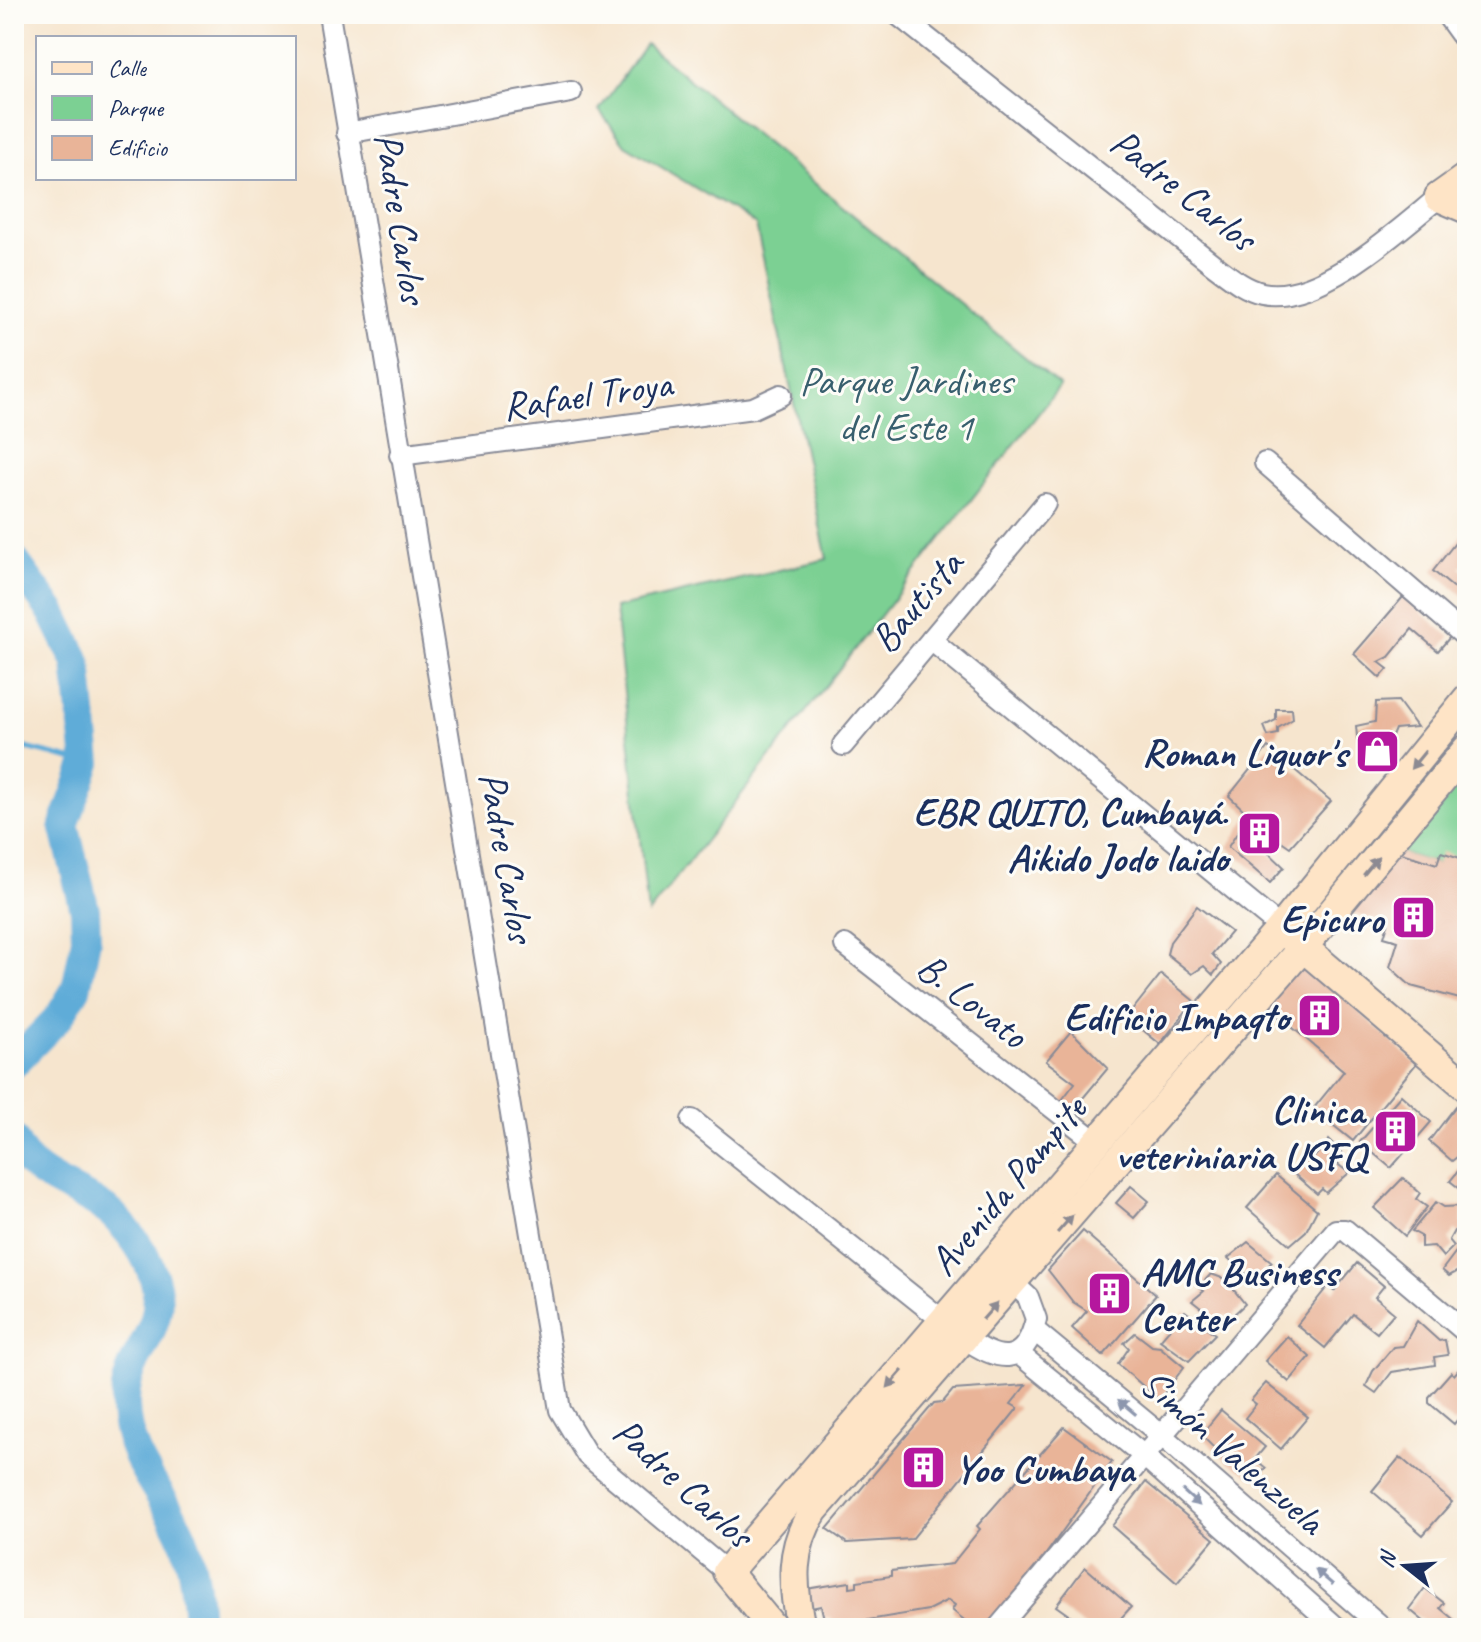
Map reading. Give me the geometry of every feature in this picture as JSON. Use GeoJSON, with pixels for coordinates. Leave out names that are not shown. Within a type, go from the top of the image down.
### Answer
{"type":"FeatureCollection","features":[{"type":"Feature","properties":{"kind":"street","name":"Padre Carlos"},"geometry":{"type":"LineString","coordinates":[[329,14],[560,1410],[587,1455],[727,1572],[765,1618]]}},
{"type":"Feature","properties":{"kind":"street","name":"Padre Carlos"},"geometry":{"type":"LineString","coordinates":[[897,14],[1214,265],[1241,285],[1263,293],[1286,294],[1315,285],[1341,271],[1439,197]]}},
{"type":"Feature","properties":{"kind":"street"},"geometry":{"type":"LineString","coordinates":[[1446,14],[1467,43]]}},
{"type":"Feature","properties":{"kind":"street"},"geometry":{"type":"LineString","coordinates":[[347,133],[571,92]]}},
{"type":"Feature","properties":{"kind":"street"},"geometry":{"type":"LineString","coordinates":[[1439,197],[1467,177]]}},
{"type":"Feature","properties":{"kind":"street"},"geometry":{"type":"LineString","coordinates":[[1439,197],[1467,209]]}},
{"type":"Feature","properties":{"kind":"street","name":"Rafael Troya"},"geometry":{"type":"LineString","coordinates":[[400,455],[753,408],[781,395]]}},
{"type":"Feature","properties":{"kind":"street"},"geometry":{"type":"LineString","coordinates":[[1265,463],[1467,638]]}},
{"type":"Feature","properties":{"kind":"street","name":"Bautista"},"geometry":{"type":"LineString","coordinates":[[843,745],[1045,504]]}},
{"type":"Feature","properties":{"kind":"street"},"geometry":{"type":"LineString","coordinates":[[931,640],[1281,928],[1467,1087]]}},
{"type":"Feature","properties":{"kind":"street","name":"Avenida Pampite"},"geometry":{"type":"LineString","coordinates":[[801,1628],[793,1590],[795,1556],[803,1527],[814,1510],[957,1329],[992,1266],[1095,1141],[1281,928],[1467,699]]}},
{"type":"Feature","properties":{"kind":"street","name":"Avenida Pampite"},"geometry":{"type":"LineString","coordinates":[[727,1572],[957,1329],[1014,1283],[1303,947],[1467,749]]}},
{"type":"Feature","properties":{"kind":"street","name":"B. Lovato"},"geometry":{"type":"LineString","coordinates":[[845,945],[1095,1141]]}},
{"type":"Feature","properties":{"kind":"street"},"geometry":{"type":"LineString","coordinates":[[692,1120],[990,1355],[1018,1353],[1034,1330],[1034,1308],[1014,1283],[992,1266]]}},
{"type":"Feature","properties":{"kind":"street"},"geometry":{"type":"LineString","coordinates":[[1095,1141],[1120,1161]]}},
{"type":"Feature","properties":{"kind":"street"},"geometry":{"type":"LineString","coordinates":[[998,1628],[1143,1455],[1341,1229],[1467,1333]]}},
{"type":"Feature","properties":{"kind":"street","name":"Simón Valenzuela"},"geometry":{"type":"LineString","coordinates":[[1034,1330],[1161,1435],[1383,1628]]}},
{"type":"Feature","properties":{"kind":"street","name":"Simón Valenzuela"},"geometry":{"type":"LineString","coordinates":[[1018,1353],[1143,1455],[1336,1627]]}},
{"type":"Feature","properties":{"kind":"street"},"geometry":{"type":"LineString","coordinates":[[1226,1529],[1254,1516]]}},
{"type":"Feature","properties":{"kind":"street"},"geometry":{"type":"LineString","coordinates":[[752,1543],[779,1546],[795,1556]]}},
{"type":"Feature","properties":{"kind":"street"},"geometry":{"type":"LineString","coordinates":[[765,1618],[793,1590]]}},
{"type":"Feature","properties":{"kind":"street"},"geometry":{"type":"LineString","coordinates":[[1336,1627],[1364,1612]]}},
{"type":"Feature","properties":{"kind":"green space","name":"Parque Jardines del Este 1"},"geometry":{"type":"Polygon","coordinates":[[[646,44],[1060,386],[648,914],[615,608],[827,559],[756,225],[625,145],[599,110],[646,44]]]}},
{"type":"Feature","properties":{"kind":"green space"},"geometry":{"type":"Polygon","coordinates":[[[1467,768],[1467,860],[1437,864],[1398,852],[1467,768]]]}},
{"type":"Feature","properties":{"kind":"building"},"geometry":{"type":"Polygon","coordinates":[[[1467,528],[1467,560],[1460,568],[1467,574],[1467,599],[1433,571],[1467,528]]]}},
{"type":"Feature","properties":{"kind":"building"},"geometry":{"type":"Polygon","coordinates":[[[1403,597],[1450,637],[1438,651],[1412,629],[1389,657],[1379,662],[1388,669],[1380,678],[1354,654],[1403,597]]]}},
{"type":"Feature","properties":{"kind":"building"},"geometry":{"type":"Polygon","coordinates":[[[1398,701],[1417,727],[1395,729],[1390,741],[1391,758],[1377,764],[1358,746],[1356,726],[1375,722],[1376,702],[1398,701]]]}},
{"type":"Feature","properties":{"kind":"building"},"geometry":{"type":"Polygon","coordinates":[[[1276,709],[1292,709],[1293,719],[1278,728],[1278,734],[1268,736],[1264,726],[1276,720],[1276,709]]]}},
{"type":"Feature","properties":{"kind":"building"},"geometry":{"type":"Polygon","coordinates":[[[1268,747],[1331,801],[1290,847],[1277,838],[1267,851],[1284,867],[1270,883],[1228,847],[1249,815],[1229,796],[1268,747]]]}},
{"type":"Feature","properties":{"kind":"building","name":"Epicuro"},"geometry":{"type":"Polygon","coordinates":[[[1398,852],[1437,864],[1441,852],[1467,860],[1467,1001],[1411,986],[1390,967],[1398,941],[1384,937],[1388,924],[1348,912],[1398,852]]]}},
{"type":"Feature","properties":{"kind":"building"},"geometry":{"type":"Polygon","coordinates":[[[1197,906],[1231,932],[1212,954],[1221,964],[1213,975],[1204,966],[1192,974],[1167,954],[1170,942],[1197,906]]]}},
{"type":"Feature","properties":{"kind":"building"},"geometry":{"type":"Polygon","coordinates":[[[1300,957],[1416,1064],[1353,1141],[1313,1109],[1344,1071],[1261,1001],[1300,957]]]}},
{"type":"Feature","properties":{"kind":"building"},"geometry":{"type":"Polygon","coordinates":[[[1161,974],[1194,1001],[1160,1044],[1127,1017],[1161,974]]]}},
{"type":"Feature","properties":{"kind":"building"},"geometry":{"type":"Polygon","coordinates":[[[1071,1031],[1108,1068],[1073,1110],[1062,1100],[1075,1083],[1046,1061],[1071,1031]]]}},
{"type":"Feature","properties":{"kind":"building","name":"Clinica veteriniaria USFQ"},"geometry":{"type":"Polygon","coordinates":[[[1401,1095],[1431,1122],[1391,1168],[1360,1142],[1401,1095]]]}},
{"type":"Feature","properties":{"kind":"building"},"geometry":{"type":"Polygon","coordinates":[[[1456,1106],[1467,1116],[1467,1149],[1452,1161],[1429,1141],[1456,1106]]]}},
{"type":"Feature","properties":{"kind":"building"},"geometry":{"type":"Polygon","coordinates":[[[1329,1140],[1342,1153],[1335,1162],[1349,1173],[1326,1193],[1322,1189],[1317,1194],[1293,1173],[1304,1159],[1309,1163],[1329,1140]]]}},
{"type":"Feature","properties":{"kind":"building"},"geometry":{"type":"Polygon","coordinates":[[[1467,1160],[1467,1187],[1464,1192],[1450,1181],[1467,1160]]]}},
{"type":"Feature","properties":{"kind":"building"},"geometry":{"type":"Polygon","coordinates":[[[1276,1175],[1317,1210],[1306,1231],[1290,1245],[1247,1208],[1276,1175]]]}},
{"type":"Feature","properties":{"kind":"building"},"geometry":{"type":"Polygon","coordinates":[[[1403,1178],[1420,1193],[1416,1199],[1427,1207],[1405,1236],[1374,1208],[1403,1178]]]}},
{"type":"Feature","properties":{"kind":"building"},"geometry":{"type":"Polygon","coordinates":[[[1131,1186],[1149,1201],[1134,1218],[1116,1203],[1131,1186]]]}},
{"type":"Feature","properties":{"kind":"building"},"geometry":{"type":"Polygon","coordinates":[[[1436,1202],[1444,1207],[1462,1206],[1462,1233],[1454,1231],[1449,1240],[1454,1246],[1443,1257],[1434,1246],[1421,1247],[1421,1236],[1412,1231],[1436,1202]]]}},
{"type":"Feature","properties":{"kind":"building","name":"AMC Business Center"},"geometry":{"type":"Polygon","coordinates":[[[1083,1231],[1156,1295],[1103,1356],[1072,1328],[1087,1311],[1073,1302],[1048,1270],[1083,1231]]]}},
{"type":"Feature","properties":{"kind":"building"},"geometry":{"type":"Polygon","coordinates":[[[1467,1237],[1467,1284],[1459,1275],[1464,1268],[1449,1276],[1442,1270],[1467,1237]]]}},
{"type":"Feature","properties":{"kind":"building"},"geometry":{"type":"Polygon","coordinates":[[[1248,1242],[1272,1262],[1253,1280],[1228,1258],[1248,1242]]]}},
{"type":"Feature","properties":{"kind":"building"},"geometry":{"type":"Polygon","coordinates":[[[1357,1263],[1384,1286],[1375,1297],[1394,1313],[1377,1333],[1353,1314],[1325,1348],[1297,1325],[1328,1286],[1334,1291],[1357,1263]]]}},
{"type":"Feature","properties":{"kind":"building"},"geometry":{"type":"Polygon","coordinates":[[[1211,1274],[1225,1279],[1245,1304],[1231,1317],[1225,1315],[1220,1323],[1192,1301],[1204,1291],[1199,1287],[1211,1274]]]}},
{"type":"Feature","properties":{"kind":"building"},"geometry":{"type":"Polygon","coordinates":[[[1185,1311],[1215,1334],[1189,1361],[1160,1340],[1185,1311]]]}},
{"type":"Feature","properties":{"kind":"building"},"geometry":{"type":"Polygon","coordinates":[[[1417,1321],[1439,1341],[1445,1340],[1448,1355],[1434,1357],[1435,1365],[1392,1372],[1376,1393],[1366,1386],[1373,1371],[1393,1347],[1403,1346],[1417,1321]]]}},
{"type":"Feature","properties":{"kind":"building"},"geometry":{"type":"Polygon","coordinates":[[[1135,1333],[1152,1346],[1160,1347],[1184,1367],[1159,1400],[1118,1364],[1129,1348],[1124,1343],[1135,1333]]]}},
{"type":"Feature","properties":{"kind":"building"},"geometry":{"type":"Polygon","coordinates":[[[1287,1336],[1310,1357],[1289,1382],[1265,1361],[1287,1336]]]}},
{"type":"Feature","properties":{"kind":"building"},"geometry":{"type":"Polygon","coordinates":[[[1467,1360],[1467,1408],[1454,1424],[1429,1403],[1429,1397],[1451,1372],[1454,1375],[1467,1360]]]}},
{"type":"Feature","properties":{"kind":"building"},"geometry":{"type":"Polygon","coordinates":[[[1266,1383],[1308,1417],[1281,1449],[1245,1418],[1256,1404],[1251,1400],[1266,1383]]]}},
{"type":"Feature","properties":{"kind":"building","name":"Yoo Cumbaya"},"geometry":{"type":"Polygon","coordinates":[[[1026,1385],[1011,1404],[1018,1408],[912,1539],[847,1543],[827,1529],[934,1403],[943,1402],[953,1390],[1026,1385]]]}},
{"type":"Feature","properties":{"kind":"building"},"geometry":{"type":"Polygon","coordinates":[[[1221,1410],[1265,1447],[1255,1459],[1266,1468],[1256,1479],[1228,1462],[1201,1435],[1221,1410]]]}},
{"type":"Feature","properties":{"kind":"building"},"geometry":{"type":"Polygon","coordinates":[[[1064,1427],[1112,1462],[993,1628],[974,1628],[952,1610],[955,1605],[948,1600],[928,1610],[868,1620],[868,1626],[821,1628],[832,1624],[830,1618],[824,1619],[821,1606],[811,1608],[806,1589],[850,1582],[850,1587],[857,1586],[857,1581],[891,1576],[891,1571],[952,1564],[980,1529],[977,1526],[1064,1427]]]}},
{"type":"Feature","properties":{"kind":"building"},"geometry":{"type":"Polygon","coordinates":[[[1400,1457],[1452,1502],[1423,1535],[1372,1491],[1400,1457]]]}},
{"type":"Feature","properties":{"kind":"building"},"geometry":{"type":"Polygon","coordinates":[[[1146,1482],[1214,1539],[1177,1583],[1112,1526],[1146,1482]]]}},
{"type":"Feature","properties":{"kind":"building"},"geometry":{"type":"Polygon","coordinates":[[[1085,1567],[1131,1607],[1112,1628],[1087,1628],[1056,1606],[1085,1567]]]}},
{"type":"Feature","properties":{"kind":"building"},"geometry":{"type":"Polygon","coordinates":[[[1425,1588],[1444,1603],[1440,1608],[1458,1623],[1467,1617],[1467,1628],[1432,1628],[1409,1609],[1425,1588]]]}},
{"type":"Feature","properties":{"kind":"waterway"},"geometry":{"type":"LineString","coordinates":[[14,560],[52,612],[77,663],[87,763],[64,825],[85,910],[86,939],[76,989],[59,1017],[14,1063]]}},
{"type":"Feature","properties":{"kind":"waterway"},"geometry":{"type":"LineString","coordinates":[[14,745],[87,763]]}},
{"type":"Feature","properties":{"kind":"waterway"},"geometry":{"type":"LineString","coordinates":[[14,1140],[32,1166],[113,1215],[140,1248],[154,1279],[158,1300],[155,1318],[127,1384],[127,1425],[139,1459],[187,1548],[198,1628]]}},
{"type":"Feature","properties":{"kind":"place","name":"Roman Liquor's"},"geometry":{"type":"Point","coordinates":[1378,752]}},
{"type":"Feature","properties":{"kind":"place","name":"EBR QUITO, Cumbayá. Aikido Jodo laido"},"geometry":{"type":"Point","coordinates":[1259,834]}},
{"type":"Feature","properties":{"kind":"place","name":"Epicuro"},"geometry":{"type":"Point","coordinates":[1414,918]}},
{"type":"Feature","properties":{"kind":"place","name":"Edificio Impaqto"},"geometry":{"type":"Point","coordinates":[1320,1016]}},
{"type":"Feature","properties":{"kind":"place","name":"Clinica veteriniaria USFQ"},"geometry":{"type":"Point","coordinates":[1395,1132]}},
{"type":"Feature","properties":{"kind":"place","name":"AMC Business Center"},"geometry":{"type":"Point","coordinates":[1110,1294]}},
{"type":"Feature","properties":{"kind":"place","name":"Yoo Cumbaya"},"geometry":{"type":"Point","coordinates":[924,1468]}}]}
